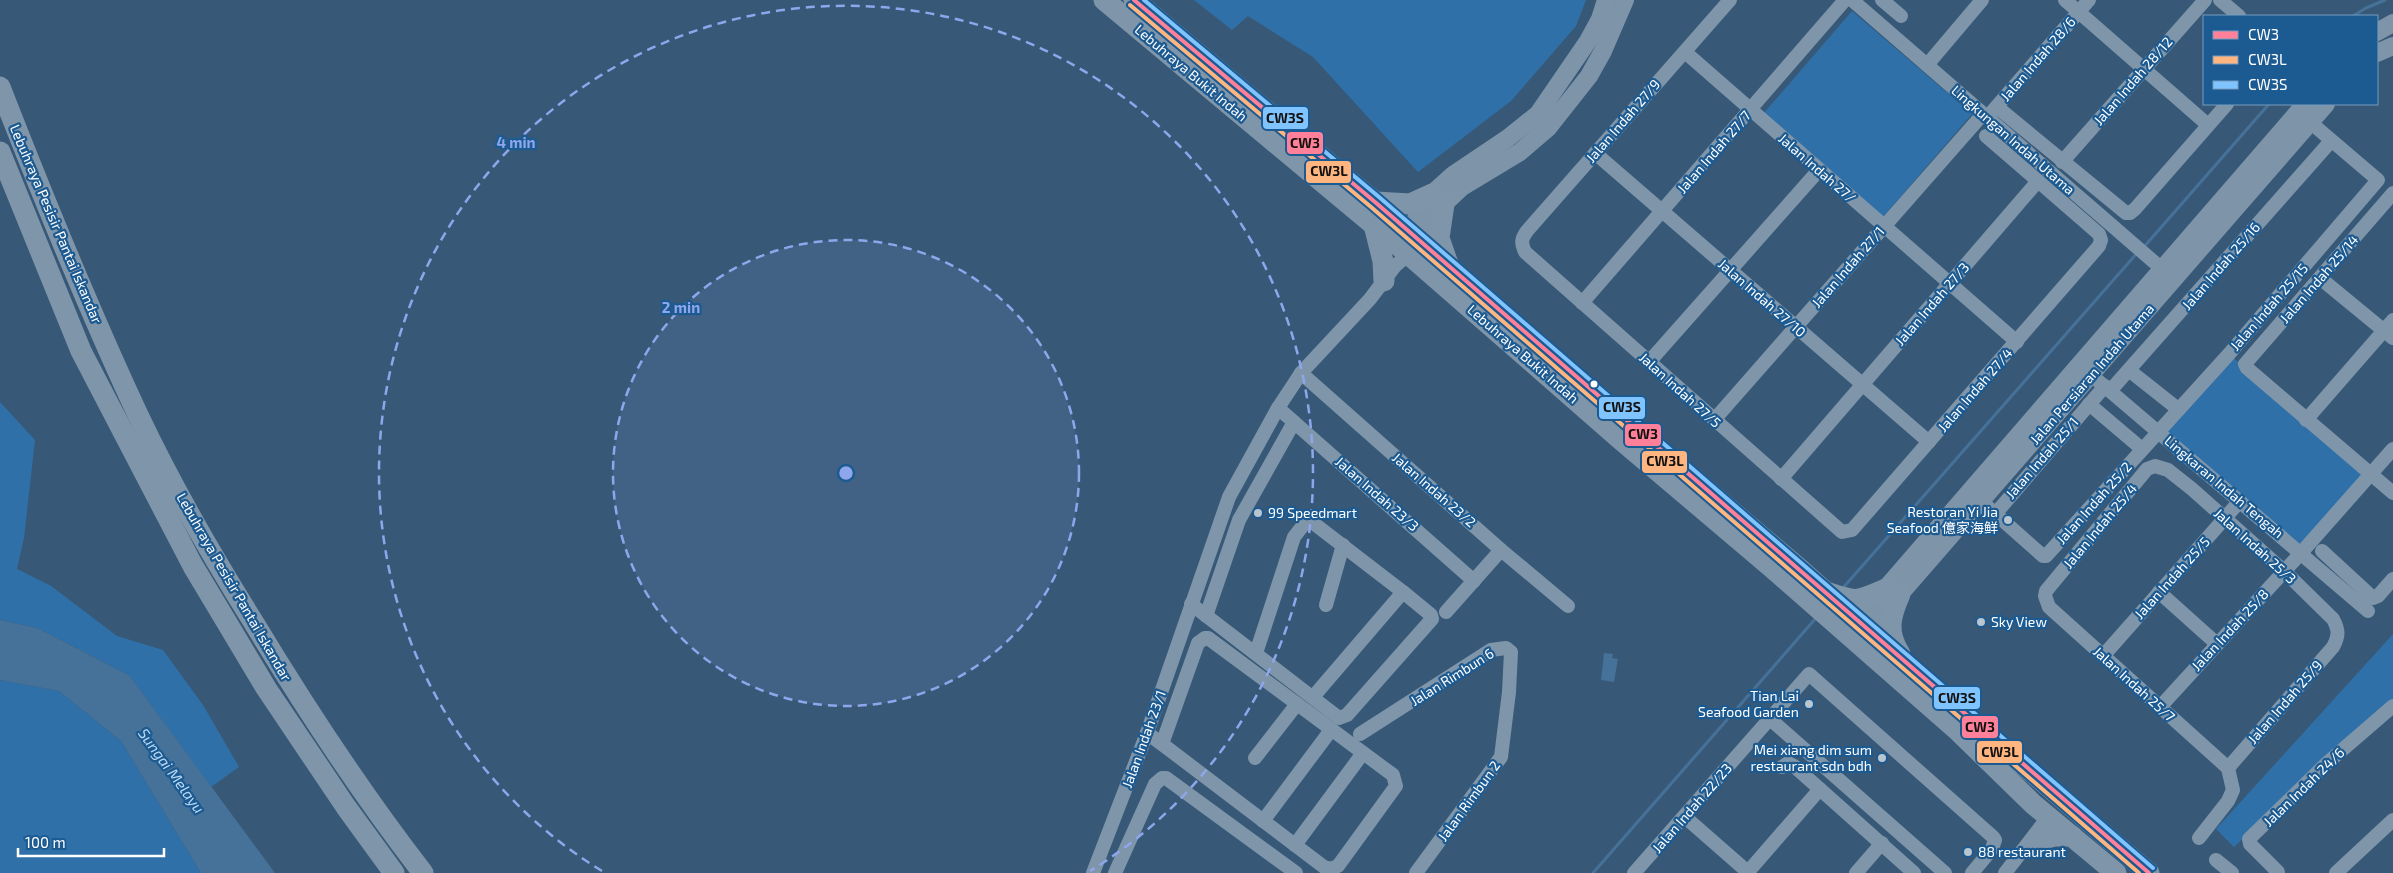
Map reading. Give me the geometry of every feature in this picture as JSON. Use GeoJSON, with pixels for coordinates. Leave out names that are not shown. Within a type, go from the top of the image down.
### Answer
{"type":"FeatureCollection","features":[{"type":"Feature","properties":{"kind":"highway","name":"Lebuhraya Bukit Indah"},"geometry":{"type":"LineString","coordinates":[[1104,0],[1374,225],[1403,253],[1620,439],[1907,665],[2149,873]]}},
{"type":"Feature","properties":{"kind":"highway","name":"Lebuhraya Bukit Indah"},"geometry":{"type":"LineString","coordinates":[[1134,0],[1375,202],[1403,253],[1451,270],[1816,595]]}},
{"type":"Feature","properties":{"kind":"highway","name":"Lebuhraya Pesisir Pantai Iskandar"},"geometry":{"type":"LineString","coordinates":[[0,87],[104,340],[138,416],[199,533],[305,707],[362,791],[422,873]]}},
{"type":"Feature","properties":{"kind":"highway","name":"Lebuhraya Pesisir Pantai Iskandar"},"geometry":{"type":"LineString","coordinates":[[0,152],[81,351],[193,566],[266,688],[346,807],[394,873]]}},
{"type":"Feature","properties":{"kind":"highway"},"geometry":{"type":"LineString","coordinates":[[1375,202],[1410,204],[1438,199],[1438,238],[1451,270]]}},
{"type":"Feature","properties":{"kind":"highway"},"geometry":{"type":"LineString","coordinates":[[1374,225],[1383,261],[1403,253]]}},
{"type":"Feature","properties":{"kind":"highway"},"geometry":{"type":"LineString","coordinates":[[1816,595],[1851,622],[1861,600],[1893,592],[1890,631],[1894,645],[1907,665]]}},
{"type":"Feature","properties":{"kind":"highway","name":"Lebuhraya Bukit Indah"},"geometry":{"type":"LineString","coordinates":[[1851,622],[2045,822]]}},
{"type":"Feature","properties":{"kind":"highway"},"geometry":{"type":"LineString","coordinates":[[2052,789],[2045,822],[2054,836],[2072,836],[2116,873]]}},
{"type":"Feature","properties":{"kind":"highway"},"geometry":{"type":"LineString","coordinates":[[2045,822],[2087,820]]}},
{"type":"Feature","properties":{"kind":"main road"},"geometry":{"type":"LineString","coordinates":[[1403,253],[1453,175],[1508,138],[1538,114],[1588,41],[1600,18],[1606,0]]}},
{"type":"Feature","properties":{"kind":"main road"},"geometry":{"type":"LineString","coordinates":[[1438,199],[1462,187],[1520,152],[1548,128],[1589,76],[1603,51],[1625,0]]}},
{"type":"Feature","properties":{"kind":"main road"},"geometry":{"type":"LineString","coordinates":[[2378,31],[2393,23]]}},
{"type":"Feature","properties":{"kind":"main road"},"geometry":{"type":"LineString","coordinates":[[2378,53],[2393,46]]}},
{"type":"Feature","properties":{"kind":"main road","name":"Jalan Persiaran Indah Utama"},"geometry":{"type":"LineString","coordinates":[[1893,592],[2167,274],[2304,105]]}},
{"type":"Feature","properties":{"kind":"main road","name":"Jalan Persiaran Indah Utama"},"geometry":{"type":"LineString","coordinates":[[2167,274],[2325,105]]}},
{"type":"Feature","properties":{"kind":"main road","name":"Jalan Persiaran Indah Utama"},"geometry":{"type":"LineString","coordinates":[[1851,622],[1893,592],[1981,501],[2085,370]]}},
{"type":"Feature","properties":{"kind":"street","name":"Jalan Indah 27/9"},"geometry":{"type":"LineString","coordinates":[[1522,245],[1522,238],[1527,231],[1730,0]]}},
{"type":"Feature","properties":{"kind":"street","name":"Jalan Indah 27/7"},"geometry":{"type":"LineString","coordinates":[[1582,303],[1845,0]]}},
{"type":"Feature","properties":{"kind":"street","name":"Lingkungan Indah Utama"},"geometry":{"type":"LineString","coordinates":[[1852,0],[2167,274]]}},
{"type":"Feature","properties":{"kind":"street"},"geometry":{"type":"LineString","coordinates":[[1882,0],[1901,16]]}},
{"type":"Feature","properties":{"kind":"street"},"geometry":{"type":"LineString","coordinates":[[1927,65],[1982,0]]}},
{"type":"Feature","properties":{"kind":"street"},"geometry":{"type":"LineString","coordinates":[[2065,0],[2208,125]]}},
{"type":"Feature","properties":{"kind":"street","name":"Jalan Indah 28/6"},"geometry":{"type":"LineString","coordinates":[[1985,116],[1997,107],[2089,0]]}},
{"type":"Feature","properties":{"kind":"street","name":"Jalan Indah 28/12"},"geometry":{"type":"LineString","coordinates":[[2062,162],[2205,0]]}},
{"type":"Feature","properties":{"kind":"street"},"geometry":{"type":"LineString","coordinates":[[2220,0],[2237,15]]}},
{"type":"Feature","properties":{"kind":"street","name":"Jalan Indah 27/"},"geometry":{"type":"LineString","coordinates":[[1685,52],[2017,342]]}},
{"type":"Feature","properties":{"kind":"street"},"geometry":{"type":"LineString","coordinates":[[1997,107],[2121,210],[2130,213],[2226,105]]}},
{"type":"Feature","properties":{"kind":"street","name":"Jalan Indah 27/1"},"geometry":{"type":"LineString","coordinates":[[1714,420],[1884,226],[1985,116]]}},
{"type":"Feature","properties":{"kind":"street"},"geometry":{"type":"LineString","coordinates":[[2310,122],[2331,140]]}},
{"type":"Feature","properties":{"kind":"street"},"geometry":{"type":"LineString","coordinates":[[1986,136],[2038,180]]}},
{"type":"Feature","properties":{"kind":"street","name":"Jalan Indah 25/15"},"geometry":{"type":"LineString","coordinates":[[2158,432],[2378,180],[2331,140]]}},
{"type":"Feature","properties":{"kind":"street","name":"Jalan Indah 25/16"},"geometry":{"type":"LineString","coordinates":[[2108,388],[2130,371],[2331,140]]}},
{"type":"Feature","properties":{"kind":"street","name":"Jalan Indah 27/10"},"geometry":{"type":"LineString","coordinates":[[1595,153],[1929,442]]}},
{"type":"Feature","properties":{"kind":"street"},"geometry":{"type":"LineString","coordinates":[[1649,362],[1819,170]]}},
{"type":"Feature","properties":{"kind":"street","name":"Jalan Indah 27/4"},"geometry":{"type":"LineString","coordinates":[[1842,532],[1852,530],[2017,342],[2101,240],[2099,234],[2038,180]]}},
{"type":"Feature","properties":{"kind":"street","name":"Jalan Indah 27/3"},"geometry":{"type":"LineString","coordinates":[[1781,479],[2038,180]]}},
{"type":"Feature","properties":{"kind":"street","name":"Jalan Indah 25/14"},"geometry":{"type":"LineString","coordinates":[[2306,420],[2247,368],[2246,364],[2393,194]]}},
{"type":"Feature","properties":{"kind":"street","name":"Jalan Indah 27/5"},"geometry":{"type":"LineString","coordinates":[[1522,245],[1525,252],[1842,532]]}},
{"type":"Feature","properties":{"kind":"street","name":"Jalan Indah 23/1"},"geometry":{"type":"LineString","coordinates":[[1093,873],[1147,733],[1229,497],[1278,408],[1301,373],[1403,253]]}},
{"type":"Feature","properties":{"kind":"street"},"geometry":{"type":"LineString","coordinates":[[2320,278],[2390,329],[2306,420],[2393,493]]}},
{"type":"Feature","properties":{"kind":"street","name":"Lingkaran Indah Tengah"},"geometry":{"type":"LineString","coordinates":[[2085,370],[2368,611]]}},
{"type":"Feature","properties":{"kind":"street"},"geometry":{"type":"LineString","coordinates":[[2130,371],[2178,409]]}},
{"type":"Feature","properties":{"kind":"street","name":"Jalan Indah 23/2"},"geometry":{"type":"LineString","coordinates":[[1301,373],[1501,550],[1568,606]]}},
{"type":"Feature","properties":{"kind":"street","name":"Jalan Indah 25/1"},"geometry":{"type":"LineString","coordinates":[[1996,513],[2089,404],[2108,388]]}},
{"type":"Feature","properties":{"kind":"street"},"geometry":{"type":"LineString","coordinates":[[2089,404],[2142,449]]}},
{"type":"Feature","properties":{"kind":"street","name":"Jalan Indah 23/3"},"geometry":{"type":"LineString","coordinates":[[1278,408],[1474,581]]}},
{"type":"Feature","properties":{"kind":"street"},"geometry":{"type":"LineString","coordinates":[[1206,616],[1239,520],[1294,422]]}},
{"type":"Feature","properties":{"kind":"street","name":"Jalan Indah 25/2"},"geometry":{"type":"LineString","coordinates":[[1996,513],[2043,556],[2046,556],[2158,432]]}},
{"type":"Feature","properties":{"kind":"street","name":"Jalan Indah 25/8"},"geometry":{"type":"LineString","coordinates":[[2160,707],[2301,554],[2393,449]]}},
{"type":"Feature","properties":{"kind":"street","name":"Jalan Indah 25/3"},"geometry":{"type":"LineString","coordinates":[[2162,466],[2225,518],[2284,571],[2333,619],[2338,634]]}},
{"type":"Feature","properties":{"kind":"street","name":"Jalan Indah 25/4"},"geometry":{"type":"LineString","coordinates":[[2045,596],[2046,591],[2147,469],[2162,466]]}},
{"type":"Feature","properties":{"kind":"street"},"geometry":{"type":"LineString","coordinates":[[1981,501],[1996,513]]}},
{"type":"Feature","properties":{"kind":"street","name":"Jalan Indah 25/5"},"geometry":{"type":"LineString","coordinates":[[2103,656],[2240,501]]}},
{"type":"Feature","properties":{"kind":"street"},"geometry":{"type":"LineString","coordinates":[[1191,604],[1339,718],[1347,715],[1432,619],[1431,615],[1343,545],[1312,522],[1305,523],[1294,537],[1256,653]]}},
{"type":"Feature","properties":{"kind":"street"},"geometry":{"type":"LineString","coordinates":[[1326,605],[1343,545]]}},
{"type":"Feature","properties":{"kind":"street"},"geometry":{"type":"LineString","coordinates":[[1446,612],[1501,550]]}},
{"type":"Feature","properties":{"kind":"street"},"geometry":{"type":"LineString","coordinates":[[2322,551],[2373,598],[2378,596],[2393,579]]}},
{"type":"Feature","properties":{"kind":"street"},"geometry":{"type":"LineString","coordinates":[[1313,697],[1403,592]]}},
{"type":"Feature","properties":{"kind":"street"},"geometry":{"type":"LineString","coordinates":[[2159,592],[2217,644]]}},
{"type":"Feature","properties":{"kind":"street","name":"Jalan Indah 25/7"},"geometry":{"type":"LineString","coordinates":[[2045,596],[2048,606],[2228,768]]}},
{"type":"Feature","properties":{"kind":"street","name":"Jalan Indah 25/9"},"geometry":{"type":"LineString","coordinates":[[2228,768],[2333,647],[2338,634]]}},
{"type":"Feature","properties":{"kind":"street"},"geometry":{"type":"LineString","coordinates":[[1147,733],[1324,867],[1334,868],[1396,786],[1396,779],[1363,753],[1208,638],[1204,638],[1198,644],[1162,744]]}},
{"type":"Feature","properties":{"kind":"street","name":"Jalan Rimbun 6"},"geometry":{"type":"LineString","coordinates":[[1360,734],[1491,650],[1506,648],[1511,652],[1510,692]]}},
{"type":"Feature","properties":{"kind":"street","name":"Jalan Indah 22/23"},"geometry":{"type":"LineString","coordinates":[[1634,873],[1809,674],[1995,840],[1992,849],[1972,873]]}},
{"type":"Feature","properties":{"kind":"street","name":"Jalan Rimbun 2"},"geometry":{"type":"LineString","coordinates":[[1416,873],[1501,757],[1510,692]]}},
{"type":"Feature","properties":{"kind":"street"},"geometry":{"type":"LineString","coordinates":[[1255,758],[1297,704]]}},
{"type":"Feature","properties":{"kind":"street","name":"Jalan Indah 24/6"},"geometry":{"type":"LineString","coordinates":[[2278,872],[2250,844],[2249,839],[2327,763],[2391,712]]}},
{"type":"Feature","properties":{"kind":"street"},"geometry":{"type":"LineString","coordinates":[[1770,718],[1945,873]]}},
{"type":"Feature","properties":{"kind":"street"},"geometry":{"type":"LineString","coordinates":[[1263,821],[1331,730]]}},
{"type":"Feature","properties":{"kind":"street"},"geometry":{"type":"LineString","coordinates":[[1295,845],[1363,753]]}},
{"type":"Feature","properties":{"kind":"street"},"geometry":{"type":"LineString","coordinates":[[1782,768],[1788,763],[1794,766],[1914,873]]}},
{"type":"Feature","properties":{"kind":"street"},"geometry":{"type":"LineString","coordinates":[[2199,838],[2228,800],[2233,790],[2228,768]]}},
{"type":"Feature","properties":{"kind":"street"},"geometry":{"type":"LineString","coordinates":[[1115,873],[1155,784],[1162,778],[1166,778],[1280,868],[1296,873]]}},
{"type":"Feature","properties":{"kind":"street"},"geometry":{"type":"LineString","coordinates":[[1685,817],[1748,873],[1820,789]]}},
{"type":"Feature","properties":{"kind":"street"},"geometry":{"type":"LineString","coordinates":[[2336,873],[2393,820]]}},
{"type":"Feature","properties":{"kind":"street"},"geometry":{"type":"LineString","coordinates":[[2008,869],[2025,858],[2045,822]]}},
{"type":"Feature","properties":{"kind":"street"},"geometry":{"type":"LineString","coordinates":[[1856,873],[1882,843]]}},
{"type":"Feature","properties":{"kind":"street"},"geometry":{"type":"LineString","coordinates":[[2216,860],[2232,873]]}},
{"type":"Feature","properties":{"kind":"shaded area"},"geometry":{"type":"Polygon","coordinates":[[[1194,0],[1586,0],[1576,26],[1511,101],[1418,172],[1313,57],[1248,16],[1232,30],[1194,0]]]}},
{"type":"Feature","properties":{"kind":"shaded area"},"geometry":{"type":"Polygon","coordinates":[[[1852,11],[1972,114],[1883,217],[1763,114],[1852,11]]]}},
{"type":"Feature","properties":{"kind":"shaded area"},"geometry":{"type":"Polygon","coordinates":[[[2229,354],[2370,475],[2301,553],[2158,432],[2229,354]]]}},
{"type":"Feature","properties":{"kind":"shaded area"},"geometry":{"type":"Polygon","coordinates":[[[0,402],[35,440],[24,538],[17,569],[51,586],[117,636],[163,650],[203,705],[239,767],[211,787],[129,675],[37,628],[0,620],[0,402]]]}},
{"type":"Feature","properties":{"kind":"shaded area"},"geometry":{"type":"Polygon","coordinates":[[[2393,634],[2393,699],[2382,707],[2234,847],[2216,829],[2393,634]]]}},
{"type":"Feature","properties":{"kind":"shaded area"},"geometry":{"type":"Polygon","coordinates":[[[0,680],[59,691],[121,741],[201,873],[0,873],[0,680]]]}},
{"type":"Feature","properties":{"kind":"water","name":"Sungai Melayu"},"geometry":{"type":"Polygon","coordinates":[[[0,620],[37,628],[129,675],[275,873],[201,873],[121,741],[59,691],[0,680],[0,620]]]}},
{"type":"Feature","properties":{"kind":"water"},"geometry":{"type":"Polygon","coordinates":[[[1604,653],[1613,654],[1612,658],[1618,659],[1614,682],[1601,680],[1604,653]]]}},
{"type":"Feature","properties":{"kind":"waterway"},"geometry":{"type":"LineString","coordinates":[[2355,15],[2385,0]]}},
{"type":"Feature","properties":{"kind":"waterway"},"geometry":{"type":"LineString","coordinates":[[2143,248],[2268,105]]}},
{"type":"Feature","properties":{"kind":"waterway"},"geometry":{"type":"LineString","coordinates":[[1842,589],[2138,252]]}},
{"type":"Feature","properties":{"kind":"waterway"},"geometry":{"type":"LineString","coordinates":[[1593,873],[1816,618]]}},
{"type":"Feature","properties":{"kind":"transit line","name":"CW3"},"geometry":{"type":"LineString","coordinates":[[1134,0],[1375,202],[2149,873]]}},
{"type":"Feature","properties":{"kind":"transit line","name":"CW3S"},"geometry":{"type":"LineString","coordinates":[[1144,0],[1379,197],[2153,868]]}},
{"type":"Feature","properties":{"kind":"transit line","name":"CW3L"},"geometry":{"type":"LineString","coordinates":[[1130,5],[1371,207],[2139,873]]}},
{"type":"Feature","properties":{"kind":"place","name":"99 Speedmart"},"geometry":{"type":"Point","coordinates":[1258,513]}},
{"type":"Feature","properties":{"kind":"place","name":"Restoran Yi Jia Seafood 億家海鲜"},"geometry":{"type":"Point","coordinates":[2008,520]}},
{"type":"Feature","properties":{"kind":"place","name":"Sky View"},"geometry":{"type":"Point","coordinates":[1981,622]}},
{"type":"Feature","properties":{"kind":"place","name":"Tian Lai Seafood Garden"},"geometry":{"type":"Point","coordinates":[1809,704]}},
{"type":"Feature","properties":{"kind":"place","name":"Mei xiang dim sum restaurant sdn bdh"},"geometry":{"type":"Point","coordinates":[1882,758]}},
{"type":"Feature","properties":{"kind":"place","name":"88 restaurant"},"geometry":{"type":"Point","coordinates":[1968,852]}}]}
